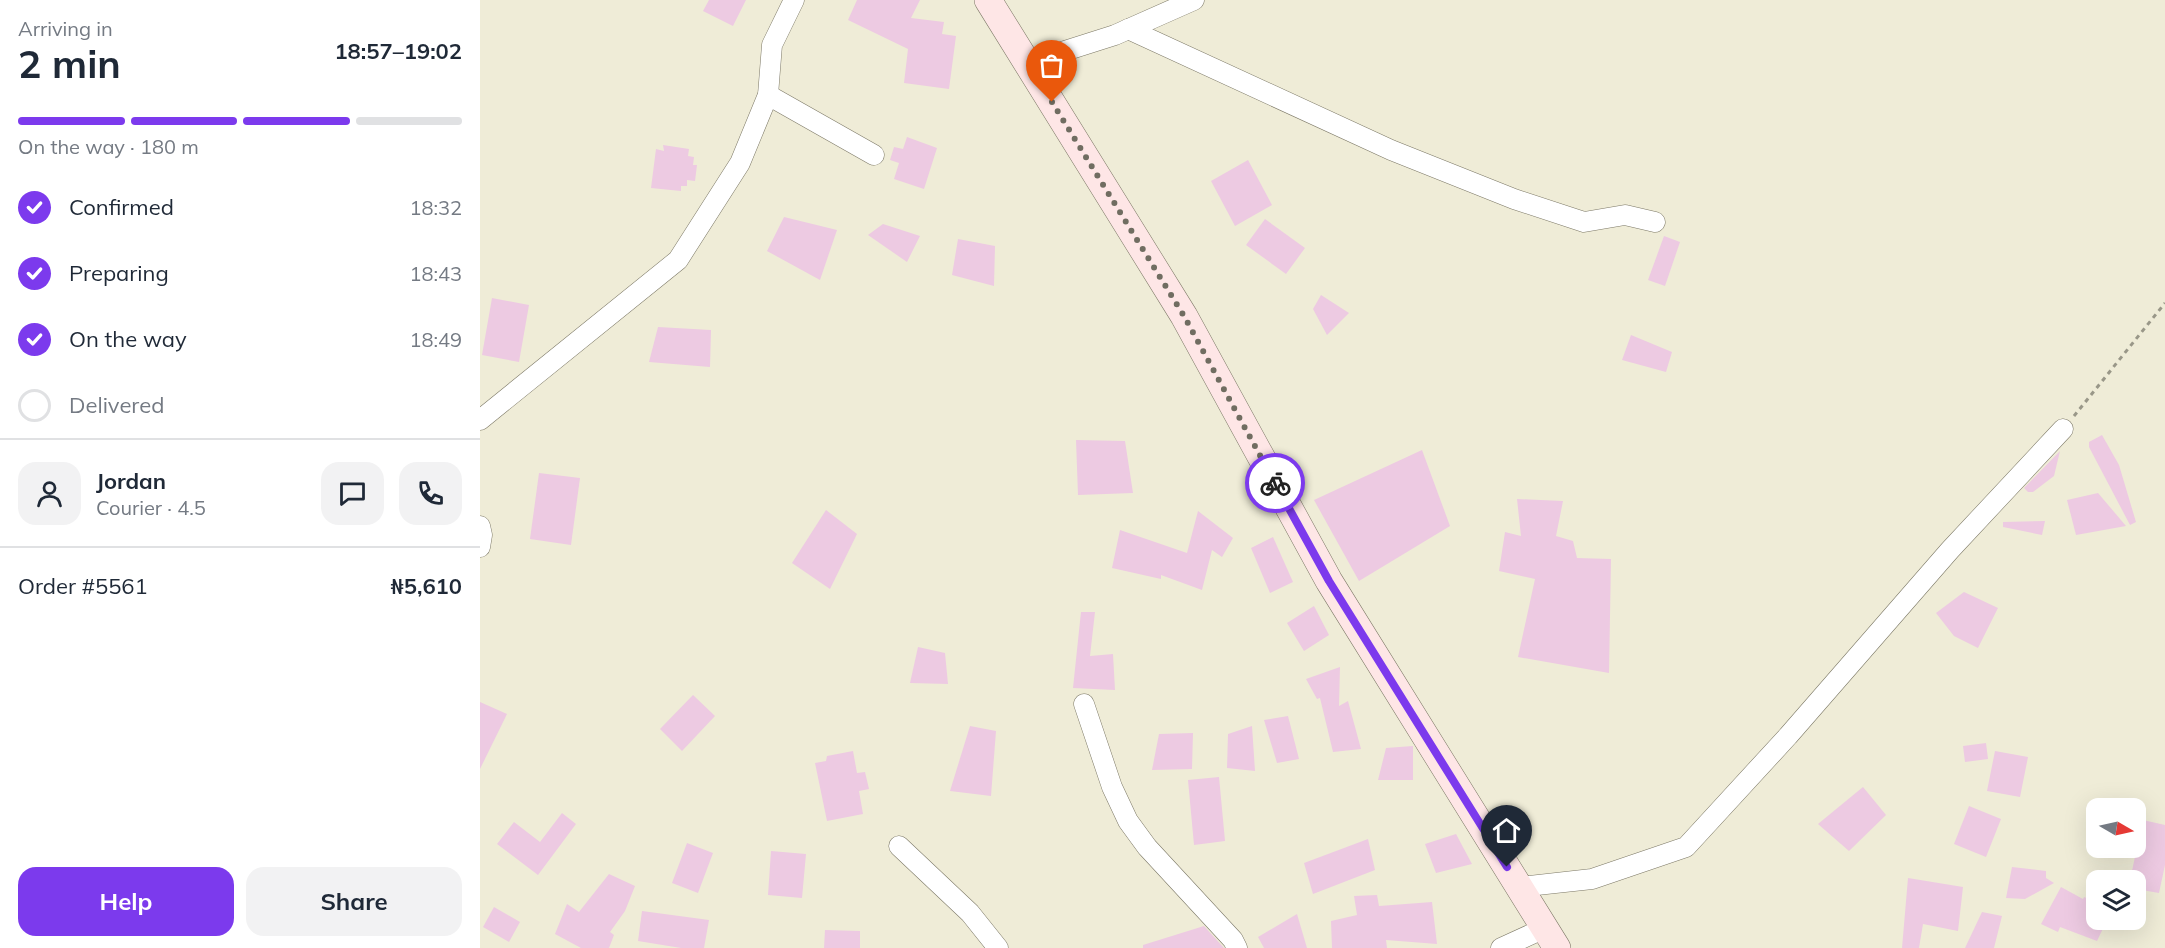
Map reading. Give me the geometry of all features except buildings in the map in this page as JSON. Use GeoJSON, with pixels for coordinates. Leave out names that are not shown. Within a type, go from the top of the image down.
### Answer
{"type":"FeatureCollection","features":[{"type":"Feature","properties":{"kind":"main road"},"geometry":{"type":"LineString","coordinates":[[988,0],[1184,316],[1329,581],[1551,938]]}},
{"type":"Feature","properties":{"kind":"street"},"geometry":{"type":"LineString","coordinates":[[480,420],[678,260],[740,163],[768,95],[772,45],[794,0]]}},
{"type":"Feature","properties":{"kind":"street"},"geometry":{"type":"LineString","coordinates":[[1027,63],[1128,29],[1194,0]]}},
{"type":"Feature","properties":{"kind":"street"},"geometry":{"type":"LineString","coordinates":[[1128,29],[1391,150],[1515,199],[1584,222],[1625,215],[1655,222]]}},
{"type":"Feature","properties":{"kind":"street"},"geometry":{"type":"LineString","coordinates":[[768,95],[843,136],[874,156]]}},
{"type":"Feature","properties":{"kind":"street"},"geometry":{"type":"LineString","coordinates":[[1519,887],[1592,879],[1686,848],[1788,736],[1950,550],[2063,429]]}},
{"type":"Feature","properties":{"kind":"street"},"geometry":{"type":"LineString","coordinates":[[480,526],[482,535],[480,547]]}},
{"type":"Feature","properties":{"kind":"street"},"geometry":{"type":"LineString","coordinates":[[1084,704],[1113,787],[1128,821],[1147,847],[1233,940],[1237,948]]}},
{"type":"Feature","properties":{"kind":"street"},"geometry":{"type":"LineString","coordinates":[[899,846],[970,913],[998,948]]}},
{"type":"Feature","properties":{"kind":"street"},"geometry":{"type":"LineString","coordinates":[[1501,948],[1551,938]]}},
{"type":"Feature","properties":{"kind":"path"},"geometry":{"type":"LineString","coordinates":[[2063,429],[2165,303]]}},
{"type":"Feature","properties":{"kind":"way so far"},"geometry":{"type":"LineString","coordinates":[[1052,102],[1184,316],[1275,483]]}},
{"type":"Feature","properties":{"kind":"route"},"geometry":{"type":"LineString","coordinates":[[1275,483],[1329,581],[1507,867]]}}]}
